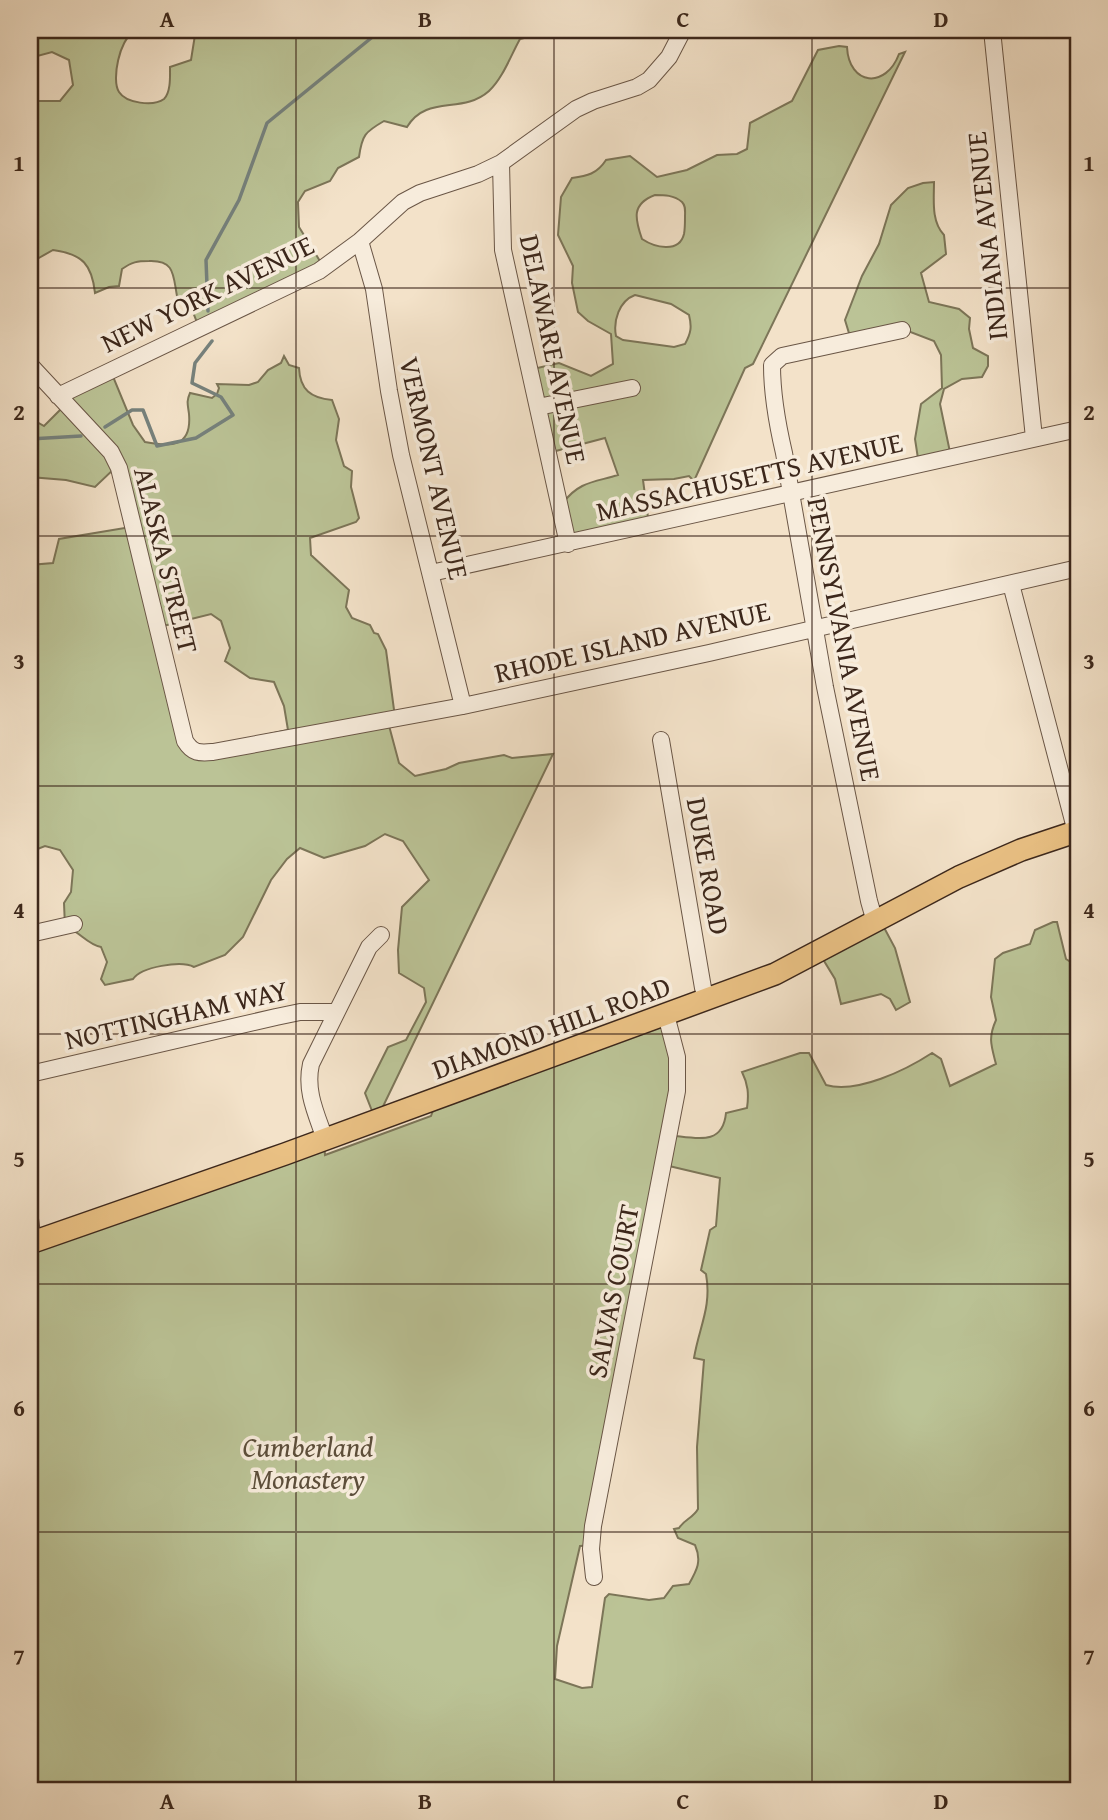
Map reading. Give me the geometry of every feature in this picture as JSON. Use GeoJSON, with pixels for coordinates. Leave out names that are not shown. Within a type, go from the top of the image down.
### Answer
{"type":"FeatureCollection","features":[{"type":"Feature","properties":{"kind":"main road","name":"DIAMOND HILL ROAD"},"geometry":{"type":"LineString","coordinates":[[31,1242],[325,1139],[775,974],[980,868],[1040,843],[1077,832]]}},
{"type":"Feature","properties":{"kind":"street","name":"NEW YORK AVENUE"},"geometry":{"type":"LineString","coordinates":[[58,396],[225,314],[295,283],[337,260],[403,202],[501,163],[569,114],[593,101],[637,87],[649,80],[669,57],[683,30]]}},
{"type":"Feature","properties":{"kind":"street","name":"INDIANA AVENUE"},"geometry":{"type":"LineString","coordinates":[[992,30],[1034,438]]}},
{"type":"Feature","properties":{"kind":"street","name":"DELAWARE AVENUE"},"geometry":{"type":"LineString","coordinates":[[501,163],[503,250],[568,544]]}},
{"type":"Feature","properties":{"kind":"street","name":"VERMONT AVENUE"},"geometry":{"type":"LineString","coordinates":[[360,241],[374,289],[401,455],[463,706]]}},
{"type":"Feature","properties":{"kind":"street","name":"PENNSYLVANIA AVENUE"},"geometry":{"type":"LineString","coordinates":[[875,922],[866,888],[776,421],[772,365],[782,356],[902,330]]}},
{"type":"Feature","properties":{"kind":"street","name":"ALASKA STREET"},"geometry":{"type":"LineString","coordinates":[[30,365],[111,452],[120,468],[186,741],[190,749],[196,752]]}},
{"type":"Feature","properties":{"kind":"street"},"geometry":{"type":"LineString","coordinates":[[538,407],[632,388]]}},
{"type":"Feature","properties":{"kind":"street","name":"MASSACHUSETTS AVENUE"},"geometry":{"type":"LineString","coordinates":[[431,573],[1078,429]]}},
{"type":"Feature","properties":{"kind":"street","name":"RHODE ISLAND AVENUE"},"geometry":{"type":"LineString","coordinates":[[196,752],[214,752],[463,706],[709,653],[1078,568]]}},
{"type":"Feature","properties":{"kind":"street"},"geometry":{"type":"LineString","coordinates":[[1011,584],[1077,832]]}},
{"type":"Feature","properties":{"kind":"street","name":"DUKE ROAD"},"geometry":{"type":"LineString","coordinates":[[662,740],[703,988],[709,999]]}},
{"type":"Feature","properties":{"kind":"street"},"geometry":{"type":"LineString","coordinates":[[30,934],[75,924]]}},
{"type":"Feature","properties":{"kind":"street"},"geometry":{"type":"LineString","coordinates":[[325,1139],[309,1093],[307,1079],[311,1064],[369,947],[381,935]]}},
{"type":"Feature","properties":{"kind":"street","name":"NOTTINGHAM WAY"},"geometry":{"type":"LineString","coordinates":[[30,1074],[300,1012],[335,1012]]}},
{"type":"Feature","properties":{"kind":"street","name":"SALVAS COURT"},"geometry":{"type":"LineString","coordinates":[[594,1577],[591,1549],[593,1526],[677,1091],[677,1057],[666,1015]]}},
{"type":"Feature","properties":{"kind":"street"},"geometry":{"type":"LineString","coordinates":[[30,1219],[31,1242]]}},
{"type":"Feature","properties":{"kind":"green space"},"geometry":{"type":"Polygon","coordinates":[[[30,30],[149,30],[135,32],[128,37],[116,70],[117,86],[122,96],[147,103],[159,101],[166,96],[170,84],[170,67],[191,60],[195,35],[192,30],[528,30],[532,36],[520,39],[498,80],[479,98],[424,111],[407,127],[384,121],[369,131],[363,139],[359,157],[338,168],[330,181],[305,191],[298,202],[299,227],[323,266],[200,330],[189,302],[177,296],[173,275],[164,263],[132,263],[122,269],[119,286],[95,293],[88,268],[79,258],[53,250],[37,259],[30,238],[30,101],[60,101],[73,85],[69,60],[52,52],[30,58],[30,30]]]}},
{"type":"Feature","properties":{"kind":"green space"},"geometry":{"type":"Polygon","coordinates":[[[847,47],[854,69],[861,76],[869,78],[886,73],[899,54],[905,52],[753,364],[745,368],[694,481],[689,476],[643,480],[649,525],[573,540],[563,503],[582,486],[618,475],[605,438],[552,452],[533,369],[559,363],[591,376],[613,364],[611,334],[578,312],[572,283],[573,266],[558,235],[561,197],[572,178],[591,174],[606,160],[630,156],[657,177],[687,170],[717,155],[737,154],[747,149],[750,123],[792,101],[818,50],[847,47]],[[655,195],[638,208],[637,219],[642,239],[659,246],[672,246],[681,240],[684,234],[684,205],[672,197],[655,195]],[[635,295],[625,302],[618,312],[616,336],[623,340],[674,347],[685,344],[690,330],[689,315],[671,304],[635,295]]]}},
{"type":"Feature","properties":{"kind":"green space"},"geometry":{"type":"Polygon","coordinates":[[[934,182],[935,217],[944,235],[946,254],[921,273],[929,302],[959,309],[970,318],[973,348],[988,356],[988,366],[982,377],[962,379],[944,389],[940,404],[951,457],[919,465],[915,439],[921,404],[942,388],[941,355],[934,341],[908,331],[852,343],[845,320],[862,276],[879,244],[891,205],[908,188],[934,182]]]}},
{"type":"Feature","properties":{"kind":"green space"},"geometry":{"type":"Polygon","coordinates":[[[284,356],[289,365],[299,368],[304,387],[313,395],[332,400],[339,419],[336,440],[344,466],[352,471],[351,487],[359,518],[356,522],[310,538],[311,555],[349,590],[346,607],[352,618],[370,625],[386,650],[395,717],[388,722],[399,763],[415,776],[459,763],[504,755],[512,758],[553,754],[376,1121],[365,1093],[388,1047],[406,1040],[426,1002],[424,988],[399,973],[402,907],[429,880],[403,841],[385,834],[365,846],[324,858],[300,848],[287,859],[271,880],[243,937],[225,955],[194,967],[180,964],[152,968],[133,979],[105,985],[101,979],[107,962],[101,947],[65,927],[64,903],[71,892],[73,870],[60,850],[45,846],[30,852],[30,565],[53,563],[59,539],[137,526],[118,465],[95,487],[66,480],[30,477],[30,418],[44,426],[66,404],[63,397],[112,374],[133,425],[145,442],[163,445],[178,443],[187,433],[189,425],[190,393],[212,398],[217,394],[217,384],[249,385],[258,382],[268,370],[281,363],[284,356]],[[211,614],[163,626],[194,750],[288,730],[284,706],[274,682],[250,678],[225,661],[230,648],[221,621],[211,614]]]}},
{"type":"Feature","properties":{"kind":"green space"},"geometry":{"type":"Polygon","coordinates":[[[880,920],[895,948],[910,1002],[896,1010],[890,999],[881,994],[841,1004],[835,979],[821,956],[880,920]]]}},
{"type":"Feature","properties":{"kind":"green space","name":"Cumberland Monastery"},"geometry":{"type":"Polygon","coordinates":[[[1057,922],[1066,959],[1078,967],[1078,1790],[30,1790],[30,1249],[324,1143],[325,1155],[431,1116],[436,1102],[671,1015],[676,1136],[702,1138],[715,1135],[724,1123],[726,1113],[747,1108],[748,1089],[742,1072],[800,1053],[809,1053],[826,1085],[838,1087],[881,1079],[932,1053],[941,1059],[950,1086],[996,1064],[991,1042],[996,1020],[991,997],[995,959],[1003,953],[1030,944],[1035,930],[1057,922]],[[669,1166],[597,1545],[580,1546],[557,1646],[555,1679],[582,1688],[592,1687],[605,1598],[609,1594],[649,1600],[664,1598],[673,1586],[689,1584],[698,1565],[695,1545],[678,1538],[674,1529],[679,1528],[698,1509],[697,1447],[704,1360],[694,1358],[707,1297],[706,1274],[701,1270],[710,1230],[716,1226],[720,1178],[669,1166]]]}},
{"type":"Feature","properties":{"kind":"waterway"},"geometry":{"type":"LineString","coordinates":[[208,311],[206,260],[239,200],[267,123],[381,30]]}},
{"type":"Feature","properties":{"kind":"waterway"},"geometry":{"type":"LineString","coordinates":[[105,427],[132,410],[143,410],[157,446],[196,438],[233,415],[221,397],[192,383],[195,363],[212,341]]}},
{"type":"Feature","properties":{"kind":"waterway"},"geometry":{"type":"LineString","coordinates":[[30,439],[81,436]]}}]}
